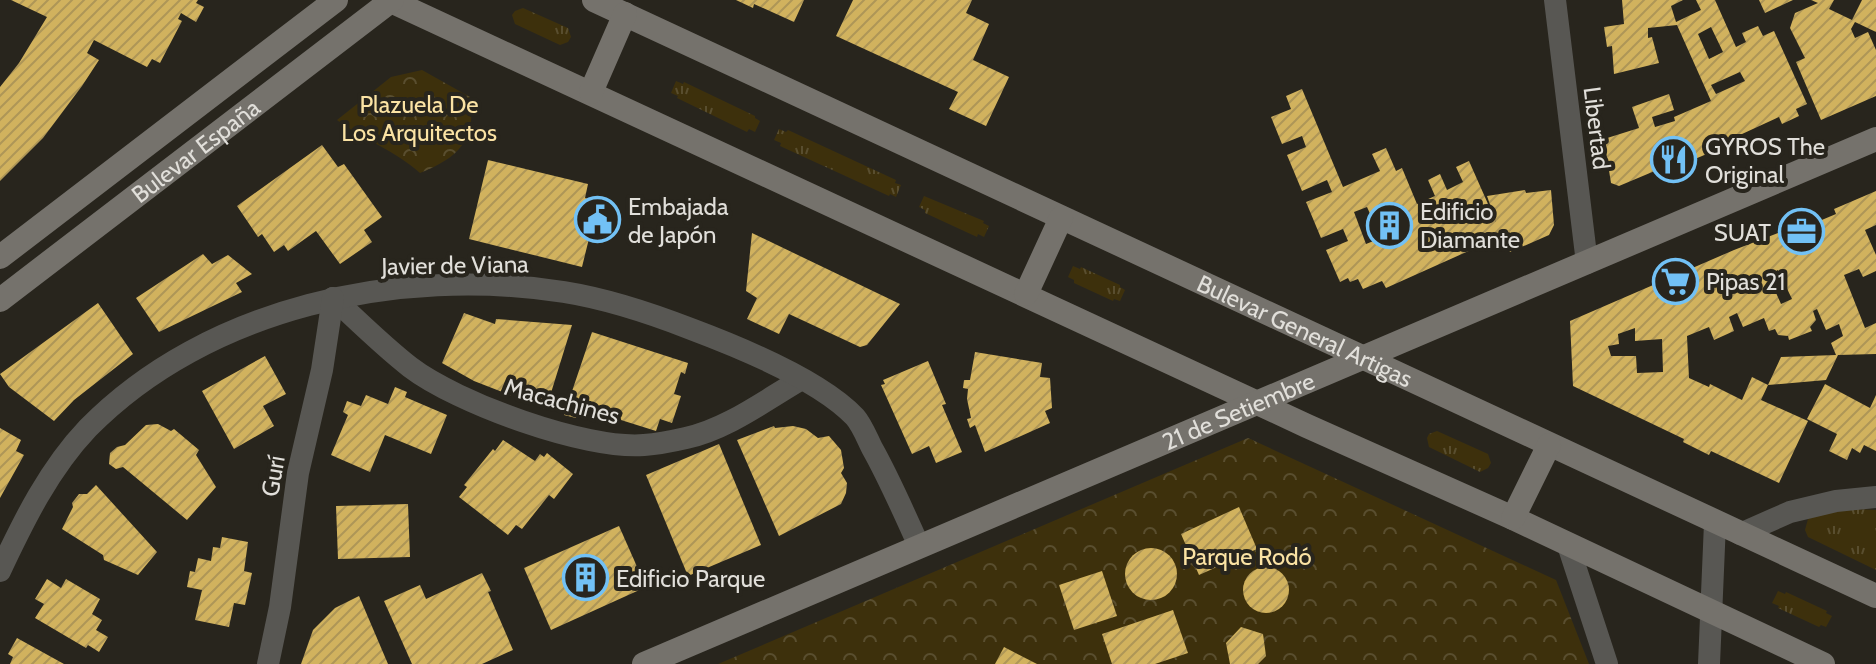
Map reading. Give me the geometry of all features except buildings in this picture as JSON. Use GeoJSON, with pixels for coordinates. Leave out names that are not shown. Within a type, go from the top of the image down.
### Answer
{"type":"FeatureCollection","features":[{"type":"Feature","properties":{"kind":"main road","name":"Bulevar España"},"geometry":{"type":"LineString","coordinates":[[0,257],[336,0]]}},
{"type":"Feature","properties":{"kind":"main road","name":"Bulevar España"},"geometry":{"type":"LineString","coordinates":[[0,300],[391,0]]}},
{"type":"Feature","properties":{"kind":"main road"},"geometry":{"type":"LineString","coordinates":[[391,0],[1823,664]]}},
{"type":"Feature","properties":{"kind":"main road","name":"Bulevar General Artigas"},"geometry":{"type":"LineString","coordinates":[[594,0],[1876,596]]}},
{"type":"Feature","properties":{"kind":"main road"},"geometry":{"type":"LineString","coordinates":[[591,92],[625,14]]}},
{"type":"Feature","properties":{"kind":"main road","name":"21 de Setiembre"},"geometry":{"type":"LineString","coordinates":[[644,664],[1876,139]]}},
{"type":"Feature","properties":{"kind":"main road"},"geometry":{"type":"LineString","coordinates":[[1026,294],[1061,218]]}},
{"type":"Feature","properties":{"kind":"main road"},"geometry":{"type":"LineString","coordinates":[[1513,518],[1549,445]]}},
{"type":"Feature","properties":{"kind":"street","name":"Libertad"},"geometry":{"type":"LineString","coordinates":[[1555,0],[1587,263]]}},
{"type":"Feature","properties":{"kind":"street","name":"Javier de Viana"},"geometry":{"type":"LineString","coordinates":[[0,571],[40,491],[66,454],[87,429],[139,382],[200,347],[263,320],[333,298],[403,287],[512,286],[564,292],[616,303],[679,324],[763,358],[830,397],[856,418],[919,546]]}},
{"type":"Feature","properties":{"kind":"street","name":"Macachines"},"geometry":{"type":"LineString","coordinates":[[333,298],[411,368],[451,390],[492,411],[609,444],[643,445],[689,438],[722,425],[800,380]]}},
{"type":"Feature","properties":{"kind":"street","name":"Gurí"},"geometry":{"type":"LineString","coordinates":[[268,664],[280,607],[298,473],[322,370],[333,298]]}},
{"type":"Feature","properties":{"kind":"street"},"geometry":{"type":"LineString","coordinates":[[1740,534],[1790,512],[1836,501],[1876,497]]}},
{"type":"Feature","properties":{"kind":"street"},"geometry":{"type":"LineString","coordinates":[[1709,664],[1715,523]]}},
{"type":"Feature","properties":{"kind":"street"},"geometry":{"type":"LineString","coordinates":[[1568,545],[1607,664]]}},
{"type":"Feature","properties":{"kind":"green space"},"geometry":{"type":"Polygon","coordinates":[[[523,8],[568,28],[571,37],[568,42],[560,45],[515,24],[512,15],[523,8]]]}},
{"type":"Feature","properties":{"kind":"green space","name":"Plazuela De Los Arquitectos"},"geometry":{"type":"Polygon","coordinates":[[[422,70],[470,97],[471,112],[462,146],[445,161],[420,173],[401,158],[337,120],[391,77],[422,70]]]}},
{"type":"Feature","properties":{"kind":"green space"},"geometry":{"type":"Polygon","coordinates":[[[676,81],[755,116],[760,121],[755,132],[749,129],[747,132],[677,98],[671,93],[676,81]]]}},
{"type":"Feature","properties":{"kind":"green space"},"geometry":{"type":"Polygon","coordinates":[[[779,129],[788,130],[896,180],[895,183],[901,185],[896,197],[780,146],[781,143],[774,140],[779,129]]]}},
{"type":"Feature","properties":{"kind":"green space"},"geometry":{"type":"Polygon","coordinates":[[[924,196],[984,221],[989,226],[984,237],[978,234],[977,237],[925,213],[919,207],[924,196]]]}},
{"type":"Feature","properties":{"kind":"green space"},"geometry":{"type":"Polygon","coordinates":[[[1073,266],[1120,285],[1125,290],[1120,301],[1113,301],[1074,283],[1068,277],[1073,266]]]}},
{"type":"Feature","properties":{"kind":"green space"},"geometry":{"type":"Polygon","coordinates":[[[1437,431],[1488,454],[1491,463],[1488,468],[1480,472],[1429,447],[1429,434],[1437,431]]]}},
{"type":"Feature","properties":{"kind":"green space","name":"Parque Rodó"},"geometry":{"type":"Polygon","coordinates":[[[1248,438],[1556,580],[1589,664],[718,664],[1248,438]]]}},
{"type":"Feature","properties":{"kind":"green space"},"geometry":{"type":"Polygon","coordinates":[[[1836,508],[1876,510],[1876,570],[1808,537],[1805,530],[1808,519],[1836,508]]]}},
{"type":"Feature","properties":{"kind":"green space"},"geometry":{"type":"Polygon","coordinates":[[[1778,591],[1827,611],[1832,616],[1826,627],[1819,627],[1778,608],[1772,603],[1778,591]]]}},
{"type":"Feature","properties":{"kind":"place","name":"GYROS The Original"},"geometry":{"type":"Point","coordinates":[1674,160]}},
{"type":"Feature","properties":{"kind":"place","name":"Embajada de Japón"},"geometry":{"type":"Point","coordinates":[597,220]}},
{"type":"Feature","properties":{"kind":"place","name":"Edificio Diamante"},"geometry":{"type":"Point","coordinates":[1389,225]}},
{"type":"Feature","properties":{"kind":"place","name":"SUAT"},"geometry":{"type":"Point","coordinates":[1802,232]}},
{"type":"Feature","properties":{"kind":"place","name":"Pipas 21"},"geometry":{"type":"Point","coordinates":[1675,281]}},
{"type":"Feature","properties":{"kind":"place","name":"Edificio Parque"},"geometry":{"type":"Point","coordinates":[585,578]}}]}
